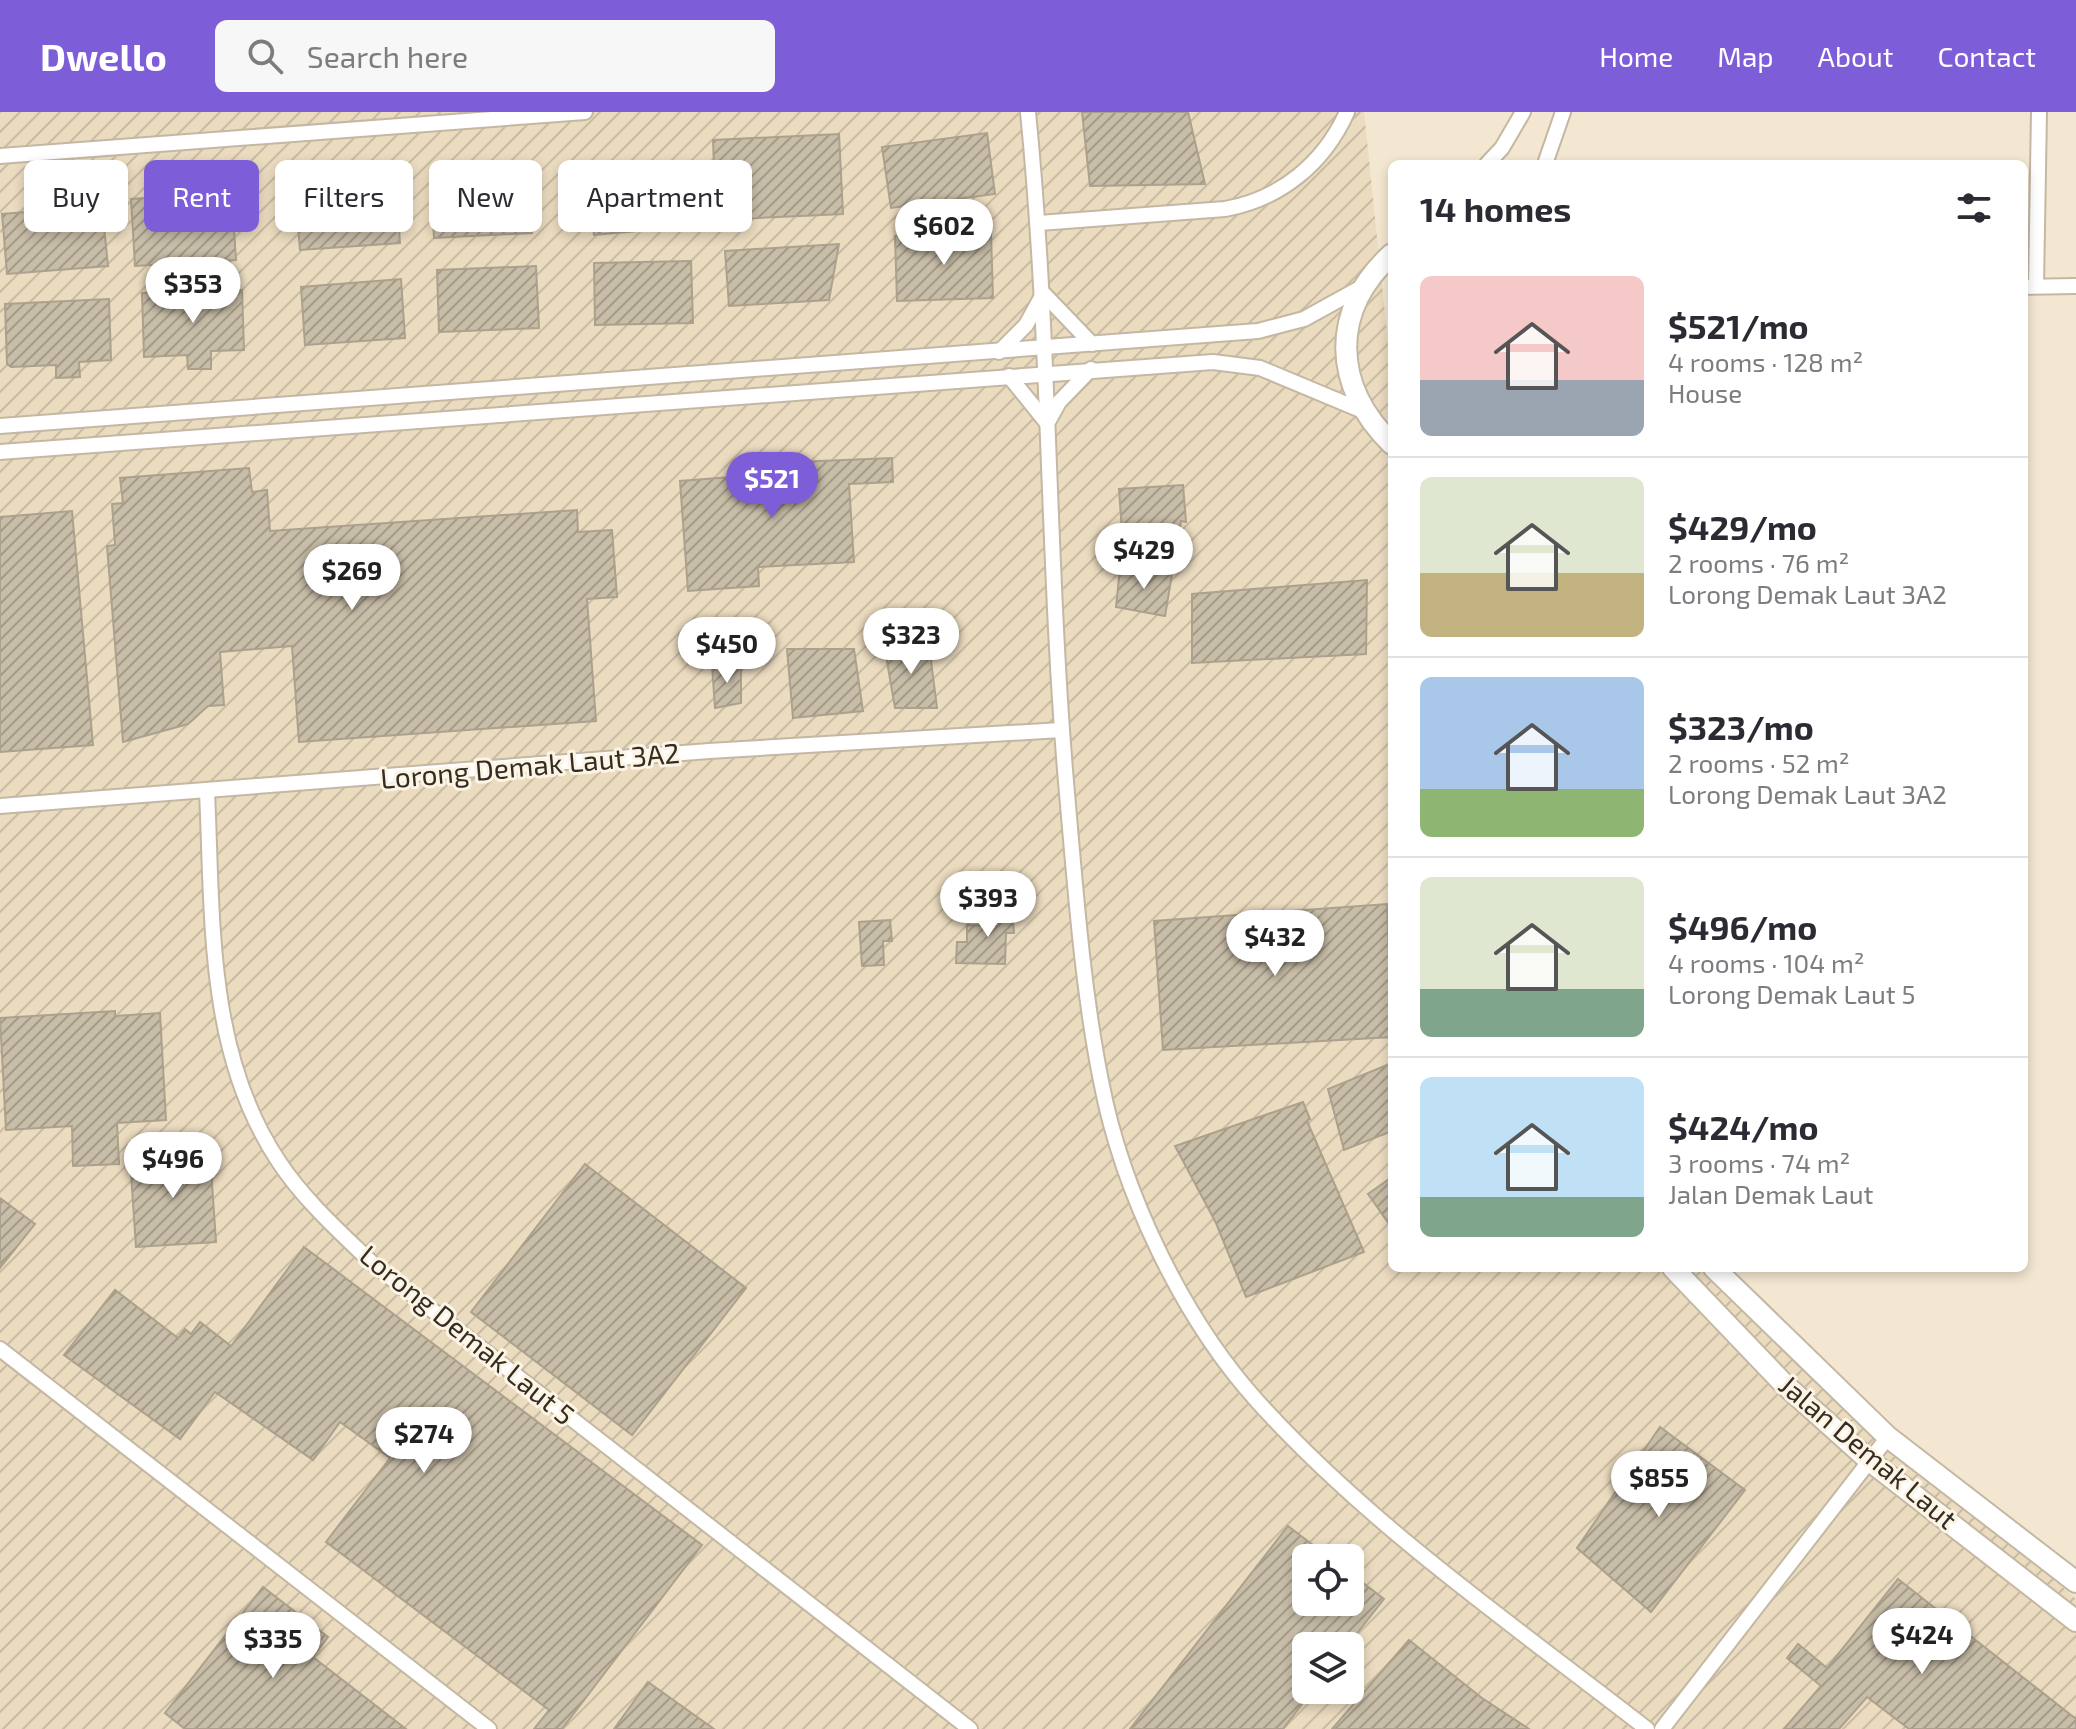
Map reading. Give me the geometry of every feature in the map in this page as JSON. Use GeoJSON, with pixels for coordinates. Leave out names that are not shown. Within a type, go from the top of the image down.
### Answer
{"type":"FeatureCollection","features":[{"type":"Feature","properties":{"kind":"main road"},"geometry":{"type":"LineString","coordinates":[[1388,258],[1362,287],[1347,328],[1346,349],[1351,382],[1363,411],[1388,439]]}},
{"type":"Feature","properties":{"kind":"main road","name":"Jalan Demak Laut"},"geometry":{"type":"LineString","coordinates":[[1677,1272],[1784,1384],[1870,1461],[2076,1621]]}},
{"type":"Feature","properties":{"kind":"main road","name":"Jalan Demak Laut"},"geometry":{"type":"LineString","coordinates":[[1718,1272],[1888,1437],[2076,1582]]}},
{"type":"Feature","properties":{"kind":"street"},"geometry":{"type":"LineString","coordinates":[[0,156],[585,112]]}},
{"type":"Feature","properties":{"kind":"street"},"geometry":{"type":"LineString","coordinates":[[1028,112],[1044,294],[1061,730],[1073,861],[1101,1082],[1133,1189],[1184,1298],[1256,1400],[1427,1558],[1647,1729]]}},
{"type":"Feature","properties":{"kind":"street"},"geometry":{"type":"LineString","coordinates":[[1039,223],[1225,209],[1252,202],[1280,190],[1311,165],[1336,133],[1347,112]]}},
{"type":"Feature","properties":{"kind":"street"},"geometry":{"type":"LineString","coordinates":[[1491,160],[1502,148],[1523,112]]}},
{"type":"Feature","properties":{"kind":"street"},"geometry":{"type":"LineString","coordinates":[[1546,160],[1563,112]]}},
{"type":"Feature","properties":{"kind":"street"},"geometry":{"type":"LineString","coordinates":[[2039,112],[2030,286],[2076,286]]}},
{"type":"Feature","properties":{"kind":"street"},"geometry":{"type":"LineString","coordinates":[[0,426],[1258,331],[1304,319],[1362,287]]}},
{"type":"Feature","properties":{"kind":"street"},"geometry":{"type":"LineString","coordinates":[[1044,294],[1092,344]]}},
{"type":"Feature","properties":{"kind":"street"},"geometry":{"type":"LineString","coordinates":[[999,352],[1031,319],[1044,294]]}},
{"type":"Feature","properties":{"kind":"street"},"geometry":{"type":"LineString","coordinates":[[0,452],[1091,369],[1238,364],[1284,377],[1363,411]]}},
{"type":"Feature","properties":{"kind":"street"},"geometry":{"type":"LineString","coordinates":[[1047,424],[1059,402],[1091,369]]}},
{"type":"Feature","properties":{"kind":"street"},"geometry":{"type":"LineString","coordinates":[[1009,376],[1047,424]]}},
{"type":"Feature","properties":{"kind":"street","name":"Lorong Demak Laut 3A2"},"geometry":{"type":"LineString","coordinates":[[0,806],[709,751],[1061,730]]}},
{"type":"Feature","properties":{"kind":"street","name":"Lorong Demak Laut 5"},"geometry":{"type":"LineString","coordinates":[[207,792],[220,999],[243,1094],[279,1164],[313,1205],[393,1281],[970,1729]]}},
{"type":"Feature","properties":{"kind":"street"},"geometry":{"type":"LineString","coordinates":[[0,1349],[489,1729]]}},
{"type":"Feature","properties":{"kind":"street"},"geometry":{"type":"LineString","coordinates":[[1662,1729],[1888,1437]]}},
{"type":"Feature","properties":{"kind":"shaded area"},"geometry":{"type":"Polygon","coordinates":[[[0,112],[1364,112],[1388,343],[1388,1272],[1717,1272],[2076,1599],[2076,1729],[0,1729],[0,112]]]}},
{"type":"Feature","properties":{"kind":"building"},"geometry":{"type":"Polygon","coordinates":[[[1082,112],[1188,112],[1205,184],[1090,186],[1082,112]]]}},
{"type":"Feature","properties":{"kind":"building"},"geometry":{"type":"Polygon","coordinates":[[[987,133],[995,194],[891,208],[882,147],[987,133]]]}},
{"type":"Feature","properties":{"kind":"building"},"geometry":{"type":"Polygon","coordinates":[[[839,134],[843,214],[752,218],[752,160],[714,160],[713,140],[839,134]]]}},
{"type":"Feature","properties":{"kind":"building"},"geometry":{"type":"Polygon","coordinates":[[[144,198],[144,232],[234,232],[236,260],[135,266],[131,199],[144,198]]]}},
{"type":"Feature","properties":{"kind":"building"},"geometry":{"type":"Polygon","coordinates":[[[24,212],[24,232],[105,232],[108,266],[7,274],[2,214],[24,212]]]}},
{"type":"Feature","properties":{"kind":"building"},"geometry":{"type":"Polygon","coordinates":[[[298,232],[399,232],[400,243],[300,250],[298,232]]]}},
{"type":"Feature","properties":{"kind":"building"},"geometry":{"type":"Polygon","coordinates":[[[434,232],[532,232],[532,233],[434,238],[434,232]]]}},
{"type":"Feature","properties":{"kind":"building"},"geometry":{"type":"Polygon","coordinates":[[[594,232],[627,232],[594,235],[594,232]]]}},
{"type":"Feature","properties":{"kind":"building"},"geometry":{"type":"Polygon","coordinates":[[[991,233],[993,298],[897,301],[895,236],[991,233]]]}},
{"type":"Feature","properties":{"kind":"building"},"geometry":{"type":"Polygon","coordinates":[[[839,244],[829,300],[729,306],[725,251],[839,244]]]}},
{"type":"Feature","properties":{"kind":"building"},"geometry":{"type":"Polygon","coordinates":[[[691,261],[693,323],[595,325],[594,263],[691,261]]]}},
{"type":"Feature","properties":{"kind":"building"},"geometry":{"type":"Polygon","coordinates":[[[536,266],[539,328],[439,332],[437,270],[536,266]]]}},
{"type":"Feature","properties":{"kind":"building"},"geometry":{"type":"Polygon","coordinates":[[[401,279],[405,338],[305,345],[301,287],[401,279]]]}},
{"type":"Feature","properties":{"kind":"building"},"geometry":{"type":"Polygon","coordinates":[[[242,290],[244,350],[211,351],[211,369],[188,369],[187,355],[144,357],[142,293],[242,290]]]}},
{"type":"Feature","properties":{"kind":"building"},"geometry":{"type":"Polygon","coordinates":[[[109,299],[111,360],[79,362],[80,377],[56,378],[56,365],[11,367],[7,364],[5,304],[109,299]]]}},
{"type":"Feature","properties":{"kind":"building"},"geometry":{"type":"Polygon","coordinates":[[[892,458],[893,482],[849,484],[854,562],[758,567],[759,586],[688,591],[680,481],[772,474],[772,463],[892,458]]]}},
{"type":"Feature","properties":{"kind":"building"},"geometry":{"type":"Polygon","coordinates":[[[249,468],[252,492],[267,490],[270,531],[577,510],[578,532],[612,530],[617,597],[587,599],[596,721],[299,742],[292,646],[220,652],[224,705],[208,706],[188,724],[123,742],[107,546],[115,545],[112,504],[123,503],[120,478],[249,468]]]}},
{"type":"Feature","properties":{"kind":"building"},"geometry":{"type":"Polygon","coordinates":[[[1183,485],[1186,522],[1181,521],[1177,543],[1123,546],[1119,489],[1183,485]]]}},
{"type":"Feature","properties":{"kind":"building"},"geometry":{"type":"Polygon","coordinates":[[[72,511],[93,745],[0,752],[0,517],[72,511]]]}},
{"type":"Feature","properties":{"kind":"building"},"geometry":{"type":"Polygon","coordinates":[[[1120,568],[1172,574],[1165,616],[1116,607],[1120,568]]]}},
{"type":"Feature","properties":{"kind":"building"},"geometry":{"type":"Polygon","coordinates":[[[1367,580],[1366,654],[1192,663],[1192,594],[1367,580]]]}},
{"type":"Feature","properties":{"kind":"building"},"geometry":{"type":"Polygon","coordinates":[[[884,644],[929,645],[937,708],[895,708],[884,644]]]}},
{"type":"Feature","properties":{"kind":"building"},"geometry":{"type":"Polygon","coordinates":[[[787,649],[854,649],[863,711],[793,718],[787,649]]]}},
{"type":"Feature","properties":{"kind":"building"},"geometry":{"type":"Polygon","coordinates":[[[712,665],[741,665],[741,703],[715,708],[712,665]]]}},
{"type":"Feature","properties":{"kind":"building"},"geometry":{"type":"Polygon","coordinates":[[[1011,897],[1014,933],[1006,933],[1005,964],[956,963],[957,942],[967,942],[967,925],[999,926],[996,899],[1011,897]]]}},
{"type":"Feature","properties":{"kind":"building"},"geometry":{"type":"Polygon","coordinates":[[[1387,904],[1388,1037],[1163,1050],[1154,921],[1387,904]]]}},
{"type":"Feature","properties":{"kind":"building"},"geometry":{"type":"Polygon","coordinates":[[[890,920],[892,941],[883,941],[884,965],[862,966],[859,922],[890,920]]]}},
{"type":"Feature","properties":{"kind":"building"},"geometry":{"type":"Polygon","coordinates":[[[115,1011],[115,1016],[160,1013],[166,1120],[117,1123],[119,1164],[73,1166],[72,1126],[6,1130],[0,1018],[115,1011]]]}},
{"type":"Feature","properties":{"kind":"building"},"geometry":{"type":"Polygon","coordinates":[[[1388,1065],[1388,1133],[1344,1150],[1328,1089],[1388,1065]]]}},
{"type":"Feature","properties":{"kind":"building"},"geometry":{"type":"Polygon","coordinates":[[[1303,1102],[1310,1119],[1307,1121],[1364,1252],[1246,1297],[1216,1223],[1175,1146],[1303,1102]]]}},
{"type":"Feature","properties":{"kind":"building"},"geometry":{"type":"Polygon","coordinates":[[[210,1154],[216,1242],[136,1247],[130,1159],[210,1154]]]}},
{"type":"Feature","properties":{"kind":"building"},"geometry":{"type":"Polygon","coordinates":[[[585,1164],[746,1288],[632,1435],[471,1312],[585,1164]]]}},
{"type":"Feature","properties":{"kind":"building"},"geometry":{"type":"Polygon","coordinates":[[[1388,1180],[1388,1222],[1368,1194],[1388,1180]]]}},
{"type":"Feature","properties":{"kind":"building"},"geometry":{"type":"Polygon","coordinates":[[[0,1198],[35,1224],[0,1268],[0,1198]]]}},
{"type":"Feature","properties":{"kind":"building"},"geometry":{"type":"Polygon","coordinates":[[[304,1247],[702,1545],[562,1729],[534,1729],[549,1710],[326,1542],[390,1458],[340,1422],[313,1460],[215,1392],[180,1439],[64,1355],[115,1290],[178,1338],[185,1329],[191,1334],[200,1322],[231,1346],[304,1247]]]}},
{"type":"Feature","properties":{"kind":"building"},"geometry":{"type":"Polygon","coordinates":[[[1660,1427],[1745,1490],[1651,1612],[1577,1548],[1660,1427]]]}},
{"type":"Feature","properties":{"kind":"building"},"geometry":{"type":"Polygon","coordinates":[[[1288,1526],[1312,1544],[1292,1544],[1292,1616],[1364,1616],[1364,1584],[1384,1599],[1358,1632],[1292,1632],[1292,1704],[1302,1704],[1283,1729],[1130,1729],[1288,1526]]]}},
{"type":"Feature","properties":{"kind":"building"},"geometry":{"type":"Polygon","coordinates":[[[1898,1579],[2076,1719],[2076,1729],[1909,1729],[1867,1697],[1839,1729],[1784,1729],[1821,1686],[1787,1658],[1798,1644],[1827,1668],[1898,1579]]]}},
{"type":"Feature","properties":{"kind":"building"},"geometry":{"type":"Polygon","coordinates":[[[263,1587],[328,1637],[313,1657],[406,1729],[185,1729],[165,1713],[263,1587]]]}},
{"type":"Feature","properties":{"kind":"building"},"geometry":{"type":"Polygon","coordinates":[[[1409,1640],[1482,1698],[1529,1729],[1332,1729],[1354,1704],[1364,1704],[1364,1692],[1409,1640]]]}},
{"type":"Feature","properties":{"kind":"building"},"geometry":{"type":"Polygon","coordinates":[[[648,1682],[714,1729],[614,1729],[648,1682]]]}}]}
